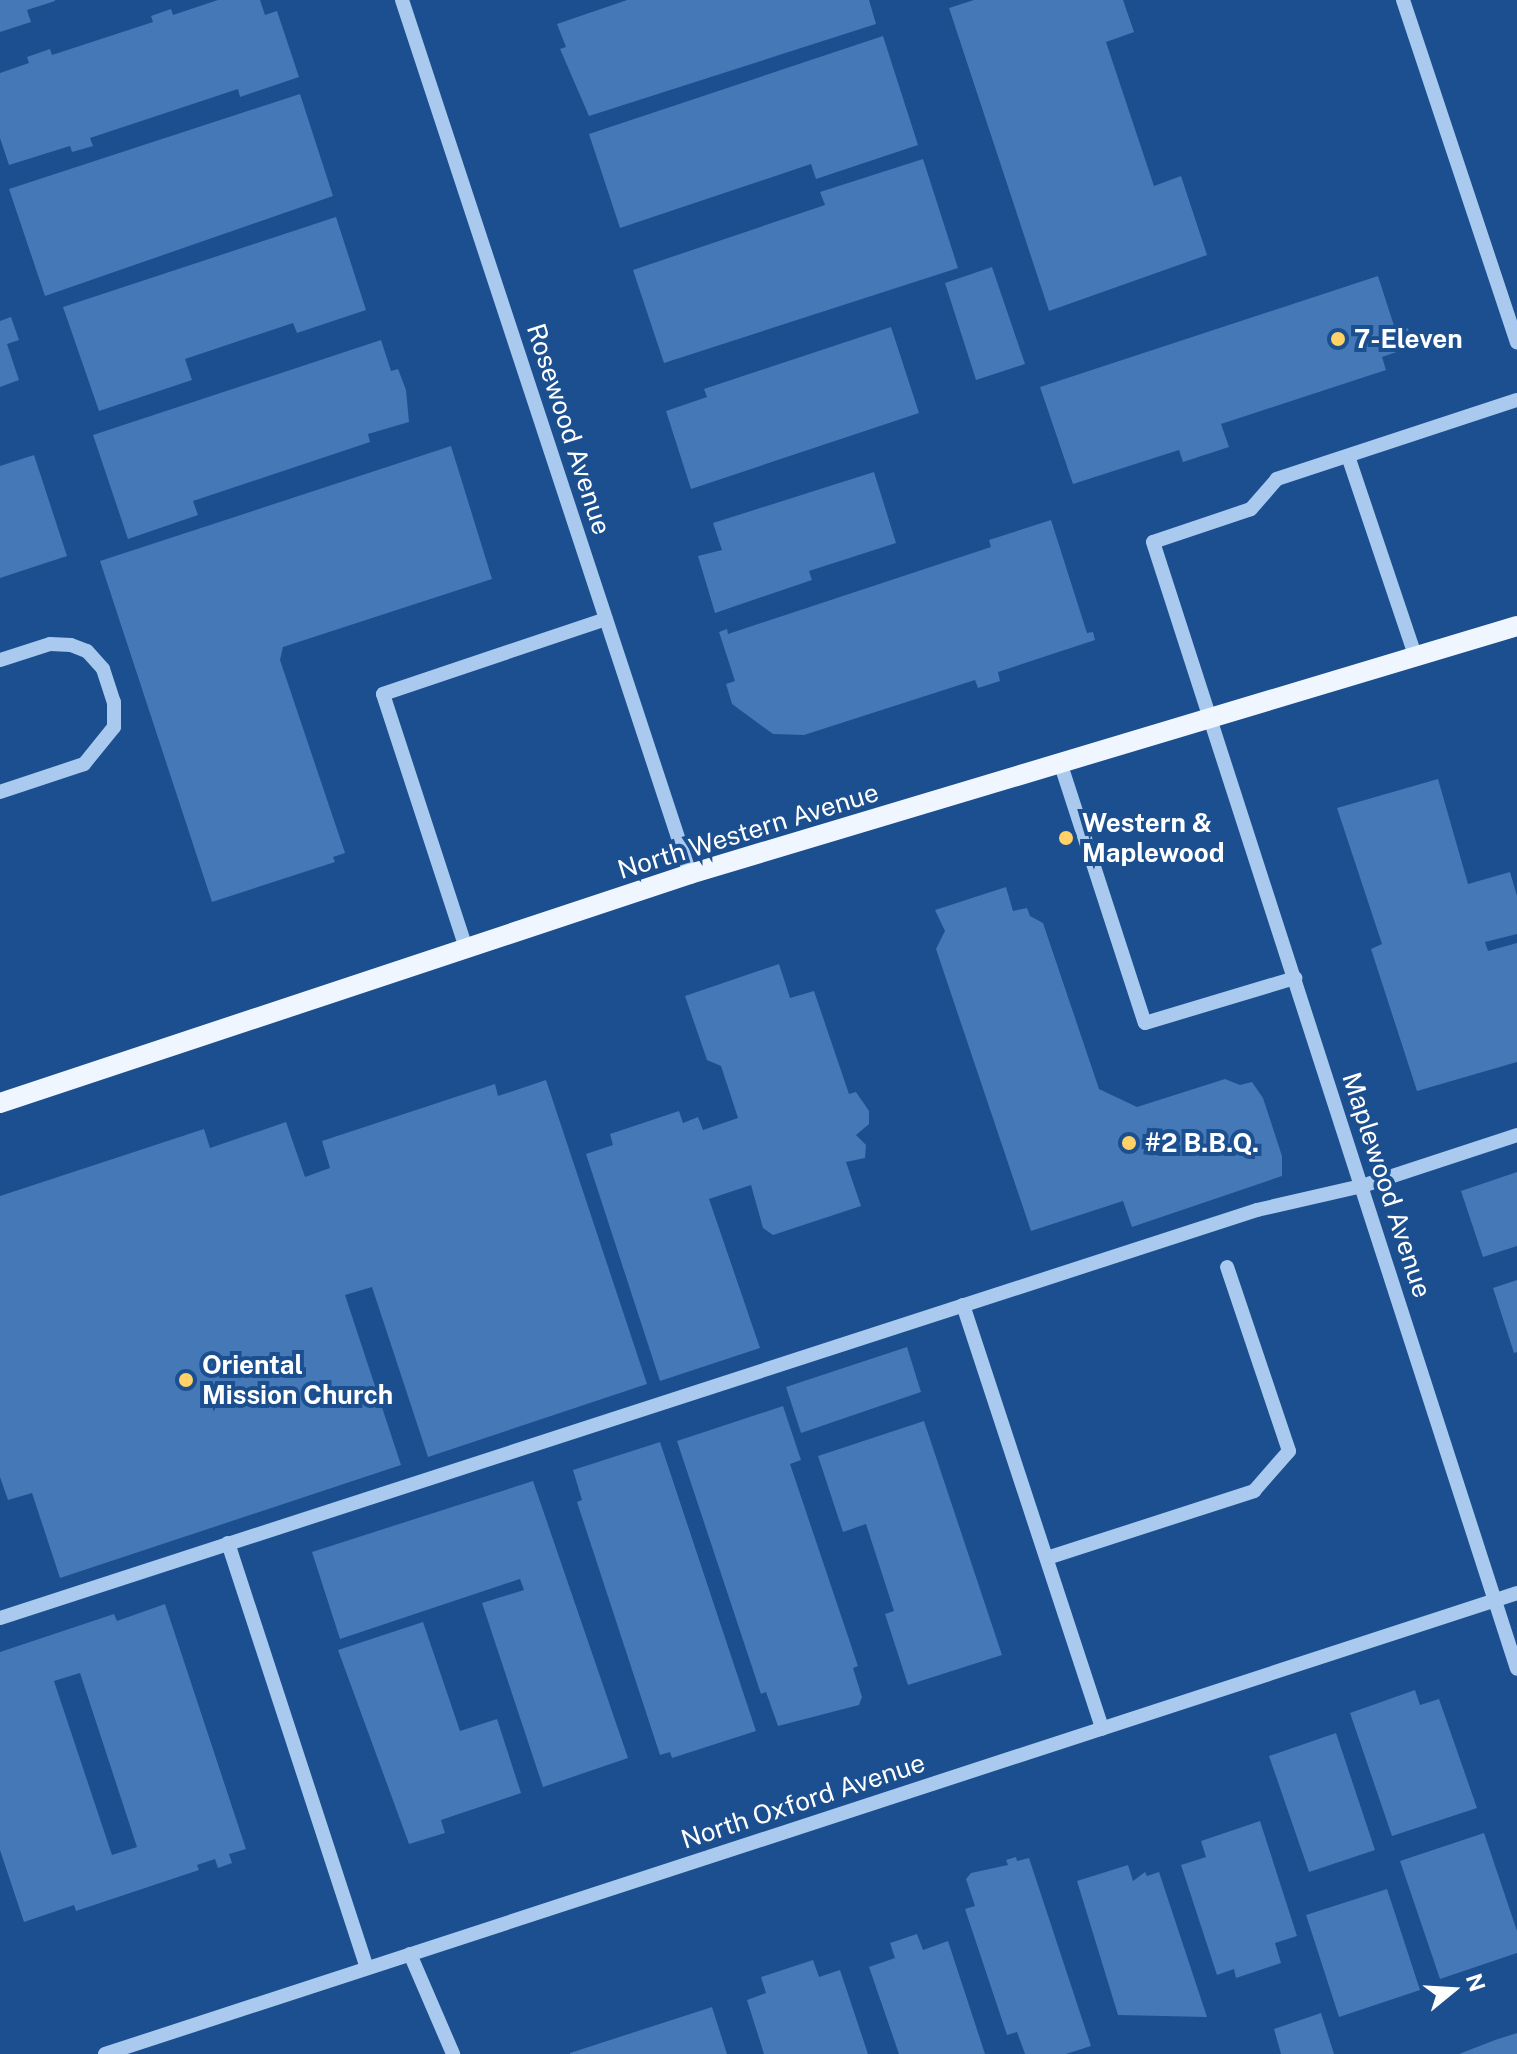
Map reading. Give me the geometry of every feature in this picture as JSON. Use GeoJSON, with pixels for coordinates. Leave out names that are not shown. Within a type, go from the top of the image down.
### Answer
{"type":"FeatureCollection","features":[{"type":"Feature","properties":{"kind":"main road","name":"North Western Avenue"},"geometry":{"type":"LineString","coordinates":[[0,1103],[690,874],[1517,626]]}},
{"type":"Feature","properties":{"kind":"street","name":"Rosewood Avenue"},"geometry":{"type":"LineString","coordinates":[[402,0],[690,874]]}},
{"type":"Feature","properties":{"kind":"street"},"geometry":{"type":"LineString","coordinates":[[1403,0],[1517,343]]}},
{"type":"Feature","properties":{"kind":"street"},"geometry":{"type":"LineString","coordinates":[[1415,655],[1348,456],[1517,400]]}},
{"type":"Feature","properties":{"kind":"street","name":"Maplewood Avenue"},"geometry":{"type":"LineString","coordinates":[[1348,456],[1277,479],[1251,509],[1153,542],[1517,1669]]}},
{"type":"Feature","properties":{"kind":"street"},"geometry":{"type":"LineString","coordinates":[[466,948],[383,694],[606,619]]}},
{"type":"Feature","properties":{"kind":"street"},"geometry":{"type":"LineString","coordinates":[[0,660],[50,644],[71,645],[87,651],[103,669],[114,702],[114,727],[84,764],[0,792]]}},
{"type":"Feature","properties":{"kind":"street"},"geometry":{"type":"LineString","coordinates":[[1060,762],[1145,1023],[1295,978]]}},
{"type":"Feature","properties":{"kind":"street"},"geometry":{"type":"LineString","coordinates":[[0,1618],[1257,1210],[1362,1186],[1517,1135]]}},
{"type":"Feature","properties":{"kind":"street"},"geometry":{"type":"LineString","coordinates":[[1047,1558],[1254,1491],[1289,1451],[1227,1267]]}},
{"type":"Feature","properties":{"kind":"street"},"geometry":{"type":"LineString","coordinates":[[963,1305],[1102,1729]]}},
{"type":"Feature","properties":{"kind":"street"},"geometry":{"type":"LineString","coordinates":[[228,1543],[367,1968]]}},
{"type":"Feature","properties":{"kind":"street","name":"North Oxford Avenue"},"geometry":{"type":"LineString","coordinates":[[105,2054],[1517,1593]]}},
{"type":"Feature","properties":{"kind":"street"},"geometry":{"type":"LineString","coordinates":[[410,1954],[453,2054]]}},
{"type":"Feature","properties":{"kind":"building"},"geometry":{"type":"Polygon","coordinates":[[[0,0],[55,1],[27,10],[31,22],[0,32],[0,0]]]}},
{"type":"Feature","properties":{"kind":"building"},"geometry":{"type":"Polygon","coordinates":[[[218,0],[260,0],[265,15],[277,11],[299,77],[240,97],[238,89],[90,138],[93,146],[72,152],[70,146],[9,165],[0,138],[0,73],[29,63],[27,57],[50,49],[52,55],[153,22],[151,16],[171,9],[173,15],[218,0]]]}},
{"type":"Feature","properties":{"kind":"building"},"geometry":{"type":"Polygon","coordinates":[[[627,0],[869,0],[876,24],[589,116],[560,49],[566,47],[557,24],[627,0]]]}},
{"type":"Feature","properties":{"kind":"building"},"geometry":{"type":"Polygon","coordinates":[[[974,0],[1123,0],[1134,32],[1106,42],[1154,186],[1181,176],[1207,255],[1049,311],[949,8],[974,0]]]}},
{"type":"Feature","properties":{"kind":"building"},"geometry":{"type":"Polygon","coordinates":[[[883,36],[918,145],[816,179],[811,164],[620,228],[589,134],[883,36]]]}},
{"type":"Feature","properties":{"kind":"building"},"geometry":{"type":"Polygon","coordinates":[[[300,94],[333,196],[45,296],[9,189],[300,94]]]}},
{"type":"Feature","properties":{"kind":"building"},"geometry":{"type":"Polygon","coordinates":[[[923,159],[958,268],[664,363],[633,270],[825,205],[820,192],[923,159]]]}},
{"type":"Feature","properties":{"kind":"building"},"geometry":{"type":"Polygon","coordinates":[[[336,217],[366,310],[297,333],[293,323],[185,359],[192,380],[99,411],[63,307],[336,217]]]}},
{"type":"Feature","properties":{"kind":"building"},"geometry":{"type":"Polygon","coordinates":[[[992,267],[1025,364],[976,380],[945,283],[992,267]]]}},
{"type":"Feature","properties":{"kind":"building"},"geometry":{"type":"Polygon","coordinates":[[[1378,276],[1396,332],[1408,328],[1414,346],[1382,357],[1386,370],[1221,424],[1229,447],[1183,462],[1179,450],[1073,484],[1040,387],[1378,276]]]}},
{"type":"Feature","properties":{"kind":"building"},"geometry":{"type":"Polygon","coordinates":[[[11,317],[19,340],[7,344],[19,380],[0,387],[0,321],[11,317]]]}},
{"type":"Feature","properties":{"kind":"building"},"geometry":{"type":"Polygon","coordinates":[[[891,327],[919,413],[691,489],[666,411],[707,397],[704,389],[891,327]]]}},
{"type":"Feature","properties":{"kind":"building"},"geometry":{"type":"Polygon","coordinates":[[[381,340],[391,371],[398,369],[406,390],[409,422],[368,434],[370,442],[193,501],[198,515],[128,539],[93,435],[381,340]]]}},
{"type":"Feature","properties":{"kind":"building"},"geometry":{"type":"Polygon","coordinates":[[[451,446],[492,579],[283,647],[280,660],[345,853],[333,857],[335,862],[212,902],[100,561],[451,446]]]}},
{"type":"Feature","properties":{"kind":"building"},"geometry":{"type":"Polygon","coordinates":[[[34,455],[67,556],[0,578],[0,466],[34,455]]]}},
{"type":"Feature","properties":{"kind":"building"},"geometry":{"type":"Polygon","coordinates":[[[874,472],[896,543],[809,571],[812,580],[715,613],[698,556],[722,550],[713,523],[874,472]]]}},
{"type":"Feature","properties":{"kind":"building"},"geometry":{"type":"Polygon","coordinates":[[[1051,520],[1087,633],[1093,632],[1095,640],[998,672],[1000,681],[978,688],[975,680],[804,735],[773,734],[732,704],[726,684],[735,681],[719,632],[727,629],[728,634],[991,547],[989,540],[1051,520]]]}},
{"type":"Feature","properties":{"kind":"building"},"geometry":{"type":"Polygon","coordinates":[[[1438,779],[1468,884],[1510,872],[1517,896],[1517,934],[1485,942],[1488,951],[1517,943],[1517,1062],[1417,1091],[1371,949],[1382,944],[1337,808],[1438,779]]]}},
{"type":"Feature","properties":{"kind":"building"},"geometry":{"type":"Polygon","coordinates":[[[1006,887],[1013,911],[1027,908],[1030,916],[1043,923],[1099,1089],[1137,1107],[1225,1079],[1240,1085],[1252,1082],[1263,1098],[1282,1156],[1282,1176],[1132,1227],[1123,1201],[1031,1231],[936,949],[945,931],[935,910],[1006,887]]]}},
{"type":"Feature","properties":{"kind":"building"},"geometry":{"type":"Polygon","coordinates":[[[779,964],[790,998],[814,991],[849,1094],[856,1092],[869,1111],[869,1124],[856,1135],[866,1145],[865,1158],[846,1162],[861,1206],[773,1235],[763,1228],[751,1185],[709,1199],[760,1348],[660,1381],[586,1154],[613,1145],[610,1134],[679,1111],[683,1123],[698,1117],[703,1130],[738,1118],[721,1066],[707,1060],[685,996],[779,964]]]}},
{"type":"Feature","properties":{"kind":"building","name":"Oriental Mission Church"},"geometry":{"type":"Polygon","coordinates":[[[546,1080],[647,1384],[428,1457],[372,1287],[345,1295],[401,1465],[60,1578],[32,1493],[8,1500],[0,1477],[0,1196],[204,1129],[210,1148],[286,1122],[305,1177],[330,1168],[322,1141],[495,1084],[498,1096],[546,1080]]]}},
{"type":"Feature","properties":{"kind":"building"},"geometry":{"type":"Polygon","coordinates":[[[1517,1172],[1517,1246],[1483,1257],[1461,1191],[1517,1172]]]}},
{"type":"Feature","properties":{"kind":"building"},"geometry":{"type":"Polygon","coordinates":[[[1517,1280],[1517,1352],[1514,1353],[1493,1288],[1517,1280]]]}},
{"type":"Feature","properties":{"kind":"building"},"geometry":{"type":"Polygon","coordinates":[[[907,1347],[921,1392],[801,1433],[786,1387],[907,1347]]]}},
{"type":"Feature","properties":{"kind":"building"},"geometry":{"type":"Polygon","coordinates":[[[783,1406],[801,1460],[790,1464],[858,1666],[853,1668],[862,1697],[859,1705],[778,1726],[766,1692],[761,1694],[677,1441],[783,1406]]]}},
{"type":"Feature","properties":{"kind":"building"},"geometry":{"type":"Polygon","coordinates":[[[924,1421],[1002,1655],[908,1685],[885,1614],[894,1611],[866,1524],[843,1532],[818,1456],[924,1421]]]}},
{"type":"Feature","properties":{"kind":"building"},"geometry":{"type":"Polygon","coordinates":[[[660,1442],[756,1731],[672,1758],[670,1752],[660,1755],[577,1502],[582,1500],[573,1470],[660,1442]]]}},
{"type":"Feature","properties":{"kind":"building"},"geometry":{"type":"Polygon","coordinates":[[[533,1481],[628,1758],[543,1787],[482,1603],[524,1590],[520,1579],[340,1639],[312,1552],[533,1481]]]}},
{"type":"Feature","properties":{"kind":"building"},"geometry":{"type":"Polygon","coordinates":[[[165,1604],[246,1849],[229,1854],[232,1863],[218,1868],[215,1859],[197,1865],[199,1870],[76,1911],[74,1905],[24,1922],[0,1850],[0,1652],[114,1614],[117,1621],[165,1604]],[[80,1673],[54,1681],[112,1855],[137,1847],[80,1673]]]}},
{"type":"Feature","properties":{"kind":"building"},"geometry":{"type":"Polygon","coordinates":[[[423,1622],[460,1731],[497,1719],[521,1793],[441,1820],[445,1833],[409,1844],[338,1650],[423,1622]]]}},
{"type":"Feature","properties":{"kind":"building"},"geometry":{"type":"Polygon","coordinates":[[[1415,1690],[1420,1705],[1439,1699],[1477,1808],[1392,1836],[1350,1713],[1415,1690]]]}},
{"type":"Feature","properties":{"kind":"building"},"geometry":{"type":"Polygon","coordinates":[[[1336,1733],[1375,1850],[1309,1872],[1269,1756],[1336,1733]]]}},
{"type":"Feature","properties":{"kind":"building"},"geometry":{"type":"Polygon","coordinates":[[[1260,1821],[1297,1936],[1275,1943],[1281,1963],[1236,1978],[1234,1969],[1217,1975],[1181,1865],[1206,1857],[1201,1841],[1260,1821]]]}},
{"type":"Feature","properties":{"kind":"building"},"geometry":{"type":"Polygon","coordinates":[[[1484,1833],[1517,1931],[1517,1953],[1440,1979],[1400,1861],[1484,1833]]]}},
{"type":"Feature","properties":{"kind":"building"},"geometry":{"type":"Polygon","coordinates":[[[1016,1857],[1017,1861],[1029,1858],[1091,2046],[1066,2054],[1025,2054],[1017,2032],[1007,2035],[965,1909],[975,1906],[966,1879],[971,1873],[1008,1865],[1006,1860],[1016,1857]]]}},
{"type":"Feature","properties":{"kind":"building"},"geometry":{"type":"Polygon","coordinates":[[[1128,1865],[1133,1881],[1145,1872],[1147,1876],[1159,1872],[1207,2017],[1118,2015],[1077,1881],[1128,1865]]]}},
{"type":"Feature","properties":{"kind":"building"},"geometry":{"type":"Polygon","coordinates":[[[1387,1889],[1420,1990],[1339,2017],[1306,1915],[1387,1889]]]}},
{"type":"Feature","properties":{"kind":"building"},"geometry":{"type":"Polygon","coordinates":[[[917,1934],[923,1950],[948,1941],[985,2054],[899,2054],[869,1967],[895,1958],[890,1943],[917,1934]]]}},
{"type":"Feature","properties":{"kind":"building"},"geometry":{"type":"Polygon","coordinates":[[[813,1960],[819,1977],[840,1970],[868,2054],[764,2054],[747,2000],[766,1993],[761,1977],[813,1960]]]}},
{"type":"Feature","properties":{"kind":"building"},"geometry":{"type":"Polygon","coordinates":[[[712,2007],[727,2054],[570,2054],[570,2053],[712,2007]]]}},
{"type":"Feature","properties":{"kind":"building"},"geometry":{"type":"Polygon","coordinates":[[[1321,2013],[1334,2054],[1281,2054],[1274,2029],[1321,2013]]]}},
{"type":"Feature","properties":{"kind":"building"},"geometry":{"type":"Polygon","coordinates":[[[1517,2033],[1517,2054],[1459,2054],[1495,2040],[1517,2033]]]}},
{"type":"Feature","properties":{"kind":"place","name":"7-Eleven"},"geometry":{"type":"Point","coordinates":[1338,339]}},
{"type":"Feature","properties":{"kind":"place","name":"Western & Maplewood"},"geometry":{"type":"Point","coordinates":[1066,838]}},
{"type":"Feature","properties":{"kind":"place","name":"#2 B.B.Q."},"geometry":{"type":"Point","coordinates":[1129,1143]}},
{"type":"Feature","properties":{"kind":"place","name":"Oriental Mission Church"},"geometry":{"type":"Point","coordinates":[186,1380]}}]}
